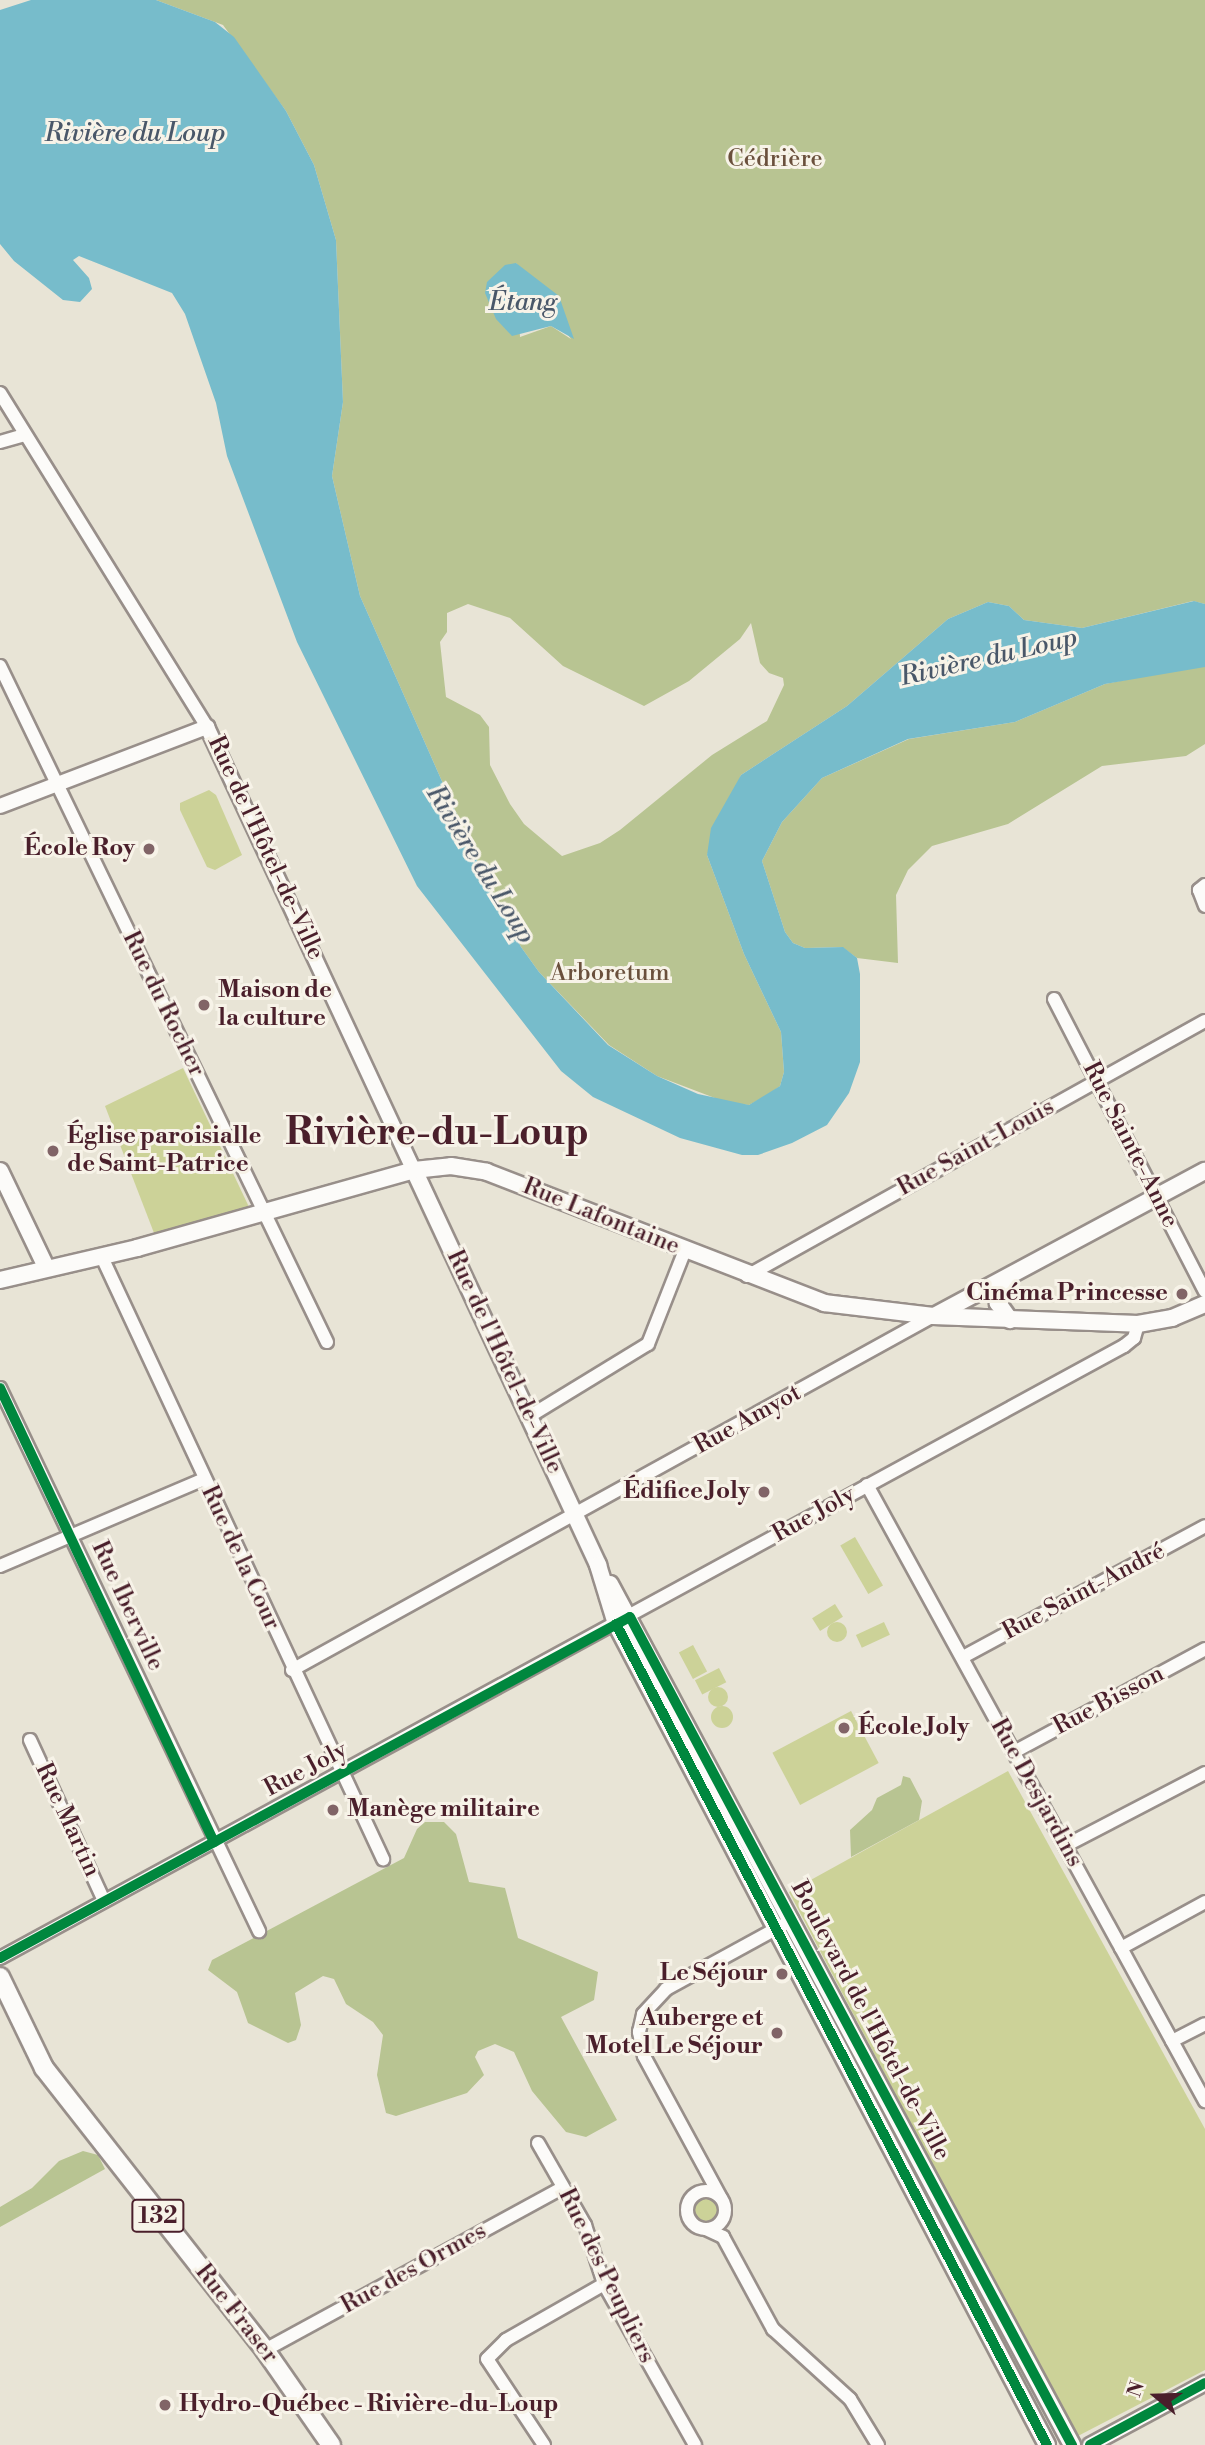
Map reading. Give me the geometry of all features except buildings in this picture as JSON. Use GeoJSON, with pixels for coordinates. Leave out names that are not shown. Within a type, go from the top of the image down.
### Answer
{"type":"FeatureCollection","features":[{"type":"Feature","properties":{"kind":"main road","name":"Rue Lafontaine"},"geometry":{"type":"LineString","coordinates":[[0,1280],[414,1170],[451,1166],[487,1172],[747,1276],[824,1303],[933,1316],[1138,1324],[1172,1318],[1205,1304]]}},
{"type":"Feature","properties":{"kind":"main road","name":"Rue de l'Hôtel-de-Ville"},"geometry":{"type":"LineString","coordinates":[[414,1170],[576,1516]]}},
{"type":"Feature","properties":{"kind":"main road"},"geometry":{"type":"LineString","coordinates":[[0,1171],[46,1266]]}},
{"type":"Feature","properties":{"kind":"main road","name":"Rue Amyot"},"geometry":{"type":"LineString","coordinates":[[933,1316],[1007,1279],[1205,1171]]}},
{"type":"Feature","properties":{"kind":"main road"},"geometry":{"type":"LineString","coordinates":[[1007,1279],[998,1303],[1010,1320]]}},
{"type":"Feature","properties":{"kind":"main road","name":"Boulevard de l'Hôtel-de-Ville"},"geometry":{"type":"LineString","coordinates":[[576,1516],[623,1620],[775,1929],[1046,2445]]}},
{"type":"Feature","properties":{"kind":"main road","name":"Boulevard de l'Hôtel-de-Ville"},"geometry":{"type":"LineString","coordinates":[[623,1620],[792,1920],[1072,2445]]}},
{"type":"Feature","properties":{"kind":"main road","name":"Rue Fraser"},"geometry":{"type":"LineString","coordinates":[[0,1977],[44,2068],[265,2350],[331,2445]]}},
{"type":"Feature","properties":{"kind":"street","name":"Rue de l'Hôtel-de-Ville"},"geometry":{"type":"LineString","coordinates":[[0,393],[207,727],[414,1170]]}},
{"type":"Feature","properties":{"kind":"street"},"geometry":{"type":"LineString","coordinates":[[0,442],[24,435]]}},
{"type":"Feature","properties":{"kind":"street","name":"Rue du Rocher"},"geometry":{"type":"LineString","coordinates":[[0,666],[327,1342]]}},
{"type":"Feature","properties":{"kind":"street"},"geometry":{"type":"LineString","coordinates":[[0,806],[207,727]]}},
{"type":"Feature","properties":{"kind":"street"},"geometry":{"type":"LineString","coordinates":[[1202,887],[1205,906]]}},
{"type":"Feature","properties":{"kind":"street","name":"Rue Sainte-Anne"},"geometry":{"type":"LineString","coordinates":[[1054,999],[1205,1291]]}},
{"type":"Feature","properties":{"kind":"street","name":"Rue Saint-Louis"},"geometry":{"type":"LineString","coordinates":[[747,1276],[1205,1021]]}},
{"type":"Feature","properties":{"kind":"street"},"geometry":{"type":"LineString","coordinates":[[530,1416],[648,1344],[685,1251]]}},
{"type":"Feature","properties":{"kind":"street","name":"Rue de la Cour"},"geometry":{"type":"LineString","coordinates":[[101,1255],[341,1776],[383,1859]]}},
{"type":"Feature","properties":{"kind":"street","name":"Rue Amyot"},"geometry":{"type":"LineString","coordinates":[[292,1670],[576,1516],[933,1316]]}},
{"type":"Feature","properties":{"kind":"street","name":"Rue Joly"},"geometry":{"type":"LineString","coordinates":[[0,1958],[341,1776],[1100,1359],[1132,1340],[1138,1324]]}},
{"type":"Feature","properties":{"kind":"street","name":"Rue Iberville"},"geometry":{"type":"LineString","coordinates":[[0,1388],[259,1931]]}},
{"type":"Feature","properties":{"kind":"street"},"geometry":{"type":"LineString","coordinates":[[0,1566],[204,1479]]}},
{"type":"Feature","properties":{"kind":"street","name":"Rue Desjardins"},"geometry":{"type":"LineString","coordinates":[[867,1485],[1205,2101]]}},
{"type":"Feature","properties":{"kind":"street","name":"Rue Saint-André"},"geometry":{"type":"LineString","coordinates":[[963,1657],[1205,1526]]}},
{"type":"Feature","properties":{"kind":"street","name":"Rue Bisson"},"geometry":{"type":"LineString","coordinates":[[1014,1752],[1205,1649]]}},
{"type":"Feature","properties":{"kind":"street","name":"Rue Martin"},"geometry":{"type":"LineString","coordinates":[[30,1740],[104,1901]]}},
{"type":"Feature","properties":{"kind":"street"},"geometry":{"type":"LineString","coordinates":[[1065,1846],[1205,1773]]}},
{"type":"Feature","properties":{"kind":"street"},"geometry":{"type":"LineString","coordinates":[[1121,1948],[1205,1902]]}},
{"type":"Feature","properties":{"kind":"street"},"geometry":{"type":"LineString","coordinates":[[727,2246],[723,2204],[703,2171],[644,2056],[639,2032],[643,2014],[666,1989],[792,1920]]}},
{"type":"Feature","properties":{"kind":"street"},"geometry":{"type":"LineString","coordinates":[[1172,2041],[1205,2024]]}},
{"type":"Feature","properties":{"kind":"street","name":"Rue des Peupliers"},"geometry":{"type":"LineString","coordinates":[[538,2143],[584,2225],[604,2284],[695,2445]]}},
{"type":"Feature","properties":{"kind":"street"},"geometry":{"type":"LineString","coordinates":[[703,2171],[703,2180],[687,2206],[689,2219],[717,2232],[773,2329],[850,2399],[877,2445]]}},
{"type":"Feature","properties":{"kind":"street","name":"Rue des Ormes"},"geometry":{"type":"LineString","coordinates":[[265,2350],[562,2188]]}},
{"type":"Feature","properties":{"kind":"street"},"geometry":{"type":"LineString","coordinates":[[693,2195],[704,2190],[723,2204]]}},
{"type":"Feature","properties":{"kind":"street"},"geometry":{"type":"LineString","coordinates":[[706,2229],[721,2221],[723,2204]]}},
{"type":"Feature","properties":{"kind":"street"},"geometry":{"type":"LineString","coordinates":[[544,2445],[487,2359],[506,2340],[604,2284]]}},
{"type":"Feature","properties":{"kind":"street"},"geometry":{"type":"LineString","coordinates":[[1090,2445],[1205,2383]]}},
{"type":"Feature","properties":{"kind":"green space"},"geometry":{"type":"Polygon","coordinates":[[[156,0],[1205,0],[1205,604],[1193,601],[1082,628],[1024,620],[1009,606],[988,602],[948,619],[847,706],[741,775],[707,855],[744,954],[781,1032],[784,1072],[780,1086],[749,1105],[728,1103],[657,1076],[609,1045],[539,972],[521,947],[483,874],[360,596],[332,476],[343,402],[336,240],[314,165],[286,111],[223,25],[156,0]],[[516,263],[520,337],[551,326],[571,339],[516,263]],[[468,604],[447,613],[447,632],[440,642],[446,697],[480,715],[489,727],[490,765],[510,804],[524,824],[562,856],[600,843],[620,830],[712,755],[767,721],[784,685],[783,678],[769,673],[760,663],[751,623],[740,639],[689,681],[644,706],[563,666],[510,618],[468,604]]]}},
{"type":"Feature","properties":{"kind":"green space"},"geometry":{"type":"Polygon","coordinates":[[[1194,666],[1205,667],[1205,744],[1186,756],[1102,766],[1008,824],[932,846],[908,870],[896,895],[898,963],[857,958],[842,947],[805,948],[793,943],[785,932],[762,861],[782,822],[822,778],[909,739],[1015,722],[1105,684],[1194,666]]]}},
{"type":"Feature","properties":{"kind":"green space"},"geometry":{"type":"Polygon","coordinates":[[[209,790],[216,795],[242,855],[215,870],[207,867],[180,810],[180,803],[209,790]]]}},
{"type":"Feature","properties":{"kind":"green space"},"geometry":{"type":"Polygon","coordinates":[[[183,1068],[249,1207],[154,1233],[105,1106],[183,1068]]]}},
{"type":"Feature","properties":{"kind":"green space"},"geometry":{"type":"Polygon","coordinates":[[[855,1537],[883,1585],[868,1594],[840,1546],[855,1537]]]}},
{"type":"Feature","properties":{"kind":"green space"},"geometry":{"type":"Polygon","coordinates":[[[835,1604],[843,1617],[820,1631],[812,1618],[835,1604]]]}},
{"type":"Feature","properties":{"kind":"green space"},"geometry":{"type":"Polygon","coordinates":[[[833,1622],[841,1622],[847,1632],[841,1642],[833,1642],[827,1636],[827,1628],[833,1622]]]}},
{"type":"Feature","properties":{"kind":"green space"},"geometry":{"type":"Polygon","coordinates":[[[884,1622],[890,1635],[862,1648],[856,1635],[884,1622]]]}},
{"type":"Feature","properties":{"kind":"green space"},"geometry":{"type":"Polygon","coordinates":[[[693,1645],[707,1671],[693,1679],[679,1653],[693,1645]]]}},
{"type":"Feature","properties":{"kind":"green space"},"geometry":{"type":"Polygon","coordinates":[[[719,1668],[726,1682],[702,1695],[695,1680],[719,1668]]]}},
{"type":"Feature","properties":{"kind":"green space"},"geometry":{"type":"Polygon","coordinates":[[[714,1687],[722,1687],[728,1697],[722,1707],[714,1707],[708,1701],[708,1693],[714,1687]]]}},
{"type":"Feature","properties":{"kind":"green space"},"geometry":{"type":"Polygon","coordinates":[[[722,1706],[730,1709],[733,1717],[730,1725],[722,1728],[714,1725],[711,1717],[714,1709],[722,1706]]]}},
{"type":"Feature","properties":{"kind":"green space"},"geometry":{"type":"Polygon","coordinates":[[[851,1711],[879,1763],[800,1805],[772,1753],[851,1711]]]}},
{"type":"Feature","properties":{"kind":"green space"},"geometry":{"type":"Polygon","coordinates":[[[1008,1771],[1205,2129],[1205,2370],[1076,2437],[789,1892],[1008,1771]]]}},
{"type":"Feature","properties":{"kind":"green space"},"geometry":{"type":"Polygon","coordinates":[[[903,1776],[910,1778],[922,1801],[919,1820],[851,1857],[850,1830],[872,1810],[877,1798],[901,1785],[903,1776]]]}},
{"type":"Feature","properties":{"kind":"green space"},"geometry":{"type":"Polygon","coordinates":[[[425,1822],[444,1822],[456,1834],[469,1882],[505,1888],[518,1938],[598,1972],[594,2000],[561,2017],[617,2120],[586,2137],[566,2132],[532,2091],[514,2052],[495,2044],[478,2051],[475,2057],[484,2075],[467,2093],[396,2116],[386,2113],[377,2075],[383,2035],[373,2022],[346,2004],[334,1979],[323,1976],[295,1993],[301,2025],[296,2040],[288,2043],[248,2023],[237,1992],[208,1970],[212,1960],[404,1858],[417,1829],[425,1822]]]}},
{"type":"Feature","properties":{"kind":"green space"},"geometry":{"type":"Polygon","coordinates":[[[83,2151],[98,2155],[105,2169],[0,2227],[0,2207],[32,2188],[59,2161],[83,2151]]]}},
{"type":"Feature","properties":{"kind":"green space"},"geometry":{"type":"Polygon","coordinates":[[[706,2197],[715,2200],[718,2209],[715,2218],[706,2221],[697,2218],[694,2209],[697,2200],[706,2197]]]}},
{"type":"Feature","properties":{"kind":"water","name":"Rivière du Loup"},"geometry":{"type":"Polygon","coordinates":[[[31,0],[156,0],[215,22],[234,37],[286,111],[314,165],[336,240],[343,402],[332,476],[360,596],[483,874],[521,947],[539,972],[608,1045],[657,1076],[698,1094],[749,1105],[780,1086],[784,1072],[781,1032],[744,954],[707,855],[711,828],[741,775],[847,706],[948,619],[988,602],[1009,606],[1024,620],[1082,628],[1194,601],[1205,604],[1205,667],[1105,684],[1015,722],[908,739],[822,778],[782,822],[762,861],[785,932],[793,943],[805,948],[843,947],[857,958],[860,974],[860,1062],[849,1093],[827,1125],[792,1143],[758,1155],[742,1155],[680,1138],[593,1097],[561,1071],[417,886],[297,642],[227,456],[216,403],[185,314],[172,293],[79,256],[73,260],[89,278],[92,289],[80,302],[63,300],[14,261],[0,244],[0,10],[31,0]]]}},
{"type":"Feature","properties":{"kind":"water","name":"Étang"},"geometry":{"type":"Polygon","coordinates":[[[516,263],[559,296],[574,339],[551,326],[512,336],[496,319],[485,293],[487,282],[505,265],[516,263]]]}},
{"type":"Feature","properties":{"kind":"cycle path"},"geometry":{"type":"LineString","coordinates":[[0,1388],[214,1842]]}},
{"type":"Feature","properties":{"kind":"cycle path"},"geometry":{"type":"LineString","coordinates":[[0,1958],[630,1617],[1072,2445]]}},
{"type":"Feature","properties":{"kind":"cycle path"},"geometry":{"type":"LineString","coordinates":[[616,1624],[1047,2445]]}},
{"type":"Feature","properties":{"kind":"cycle path"},"geometry":{"type":"LineString","coordinates":[[1090,2445],[1205,2383]]}},
{"type":"Feature","properties":{"kind":"place","name":"École Roy"},"geometry":{"type":"Point","coordinates":[149,849]}},
{"type":"Feature","properties":{"kind":"place","name":"Maison de la culture"},"geometry":{"type":"Point","coordinates":[204,1005]}},
{"type":"Feature","properties":{"kind":"place","name":"Église paroisialle de Saint-Patrice"},"geometry":{"type":"Point","coordinates":[53,1151]}},
{"type":"Feature","properties":{"kind":"place","name":"Cinéma Princesse"},"geometry":{"type":"Point","coordinates":[1182,1294]}},
{"type":"Feature","properties":{"kind":"place","name":"Édifice Joly"},"geometry":{"type":"Point","coordinates":[764,1492]}},
{"type":"Feature","properties":{"kind":"place","name":"École Joly"},"geometry":{"type":"Point","coordinates":[844,1728]}},
{"type":"Feature","properties":{"kind":"place","name":"Manège militaire"},"geometry":{"type":"Point","coordinates":[333,1810]}},
{"type":"Feature","properties":{"kind":"place","name":"Le Séjour"},"geometry":{"type":"Point","coordinates":[782,1974]}},
{"type":"Feature","properties":{"kind":"place","name":"Auberge et Motel Le Séjour"},"geometry":{"type":"Point","coordinates":[777,2033]}},
{"type":"Feature","properties":{"kind":"place","name":"Hydro-Québec - Rivière-du-Loup"},"geometry":{"type":"Point","coordinates":[165,2405]}},
{"type":"Feature","properties":{"kind":"district","name":"Rivière-du-Loup"},"geometry":{"type":"Point","coordinates":[437,1133]}},
{"type":"Feature","properties":{"kind":"park label","name":"Cédrière"},"geometry":{"type":"Point","coordinates":[775,160]}},
{"type":"Feature","properties":{"kind":"park label","name":"Arboretum"},"geometry":{"type":"Point","coordinates":[610,974]}}]}
